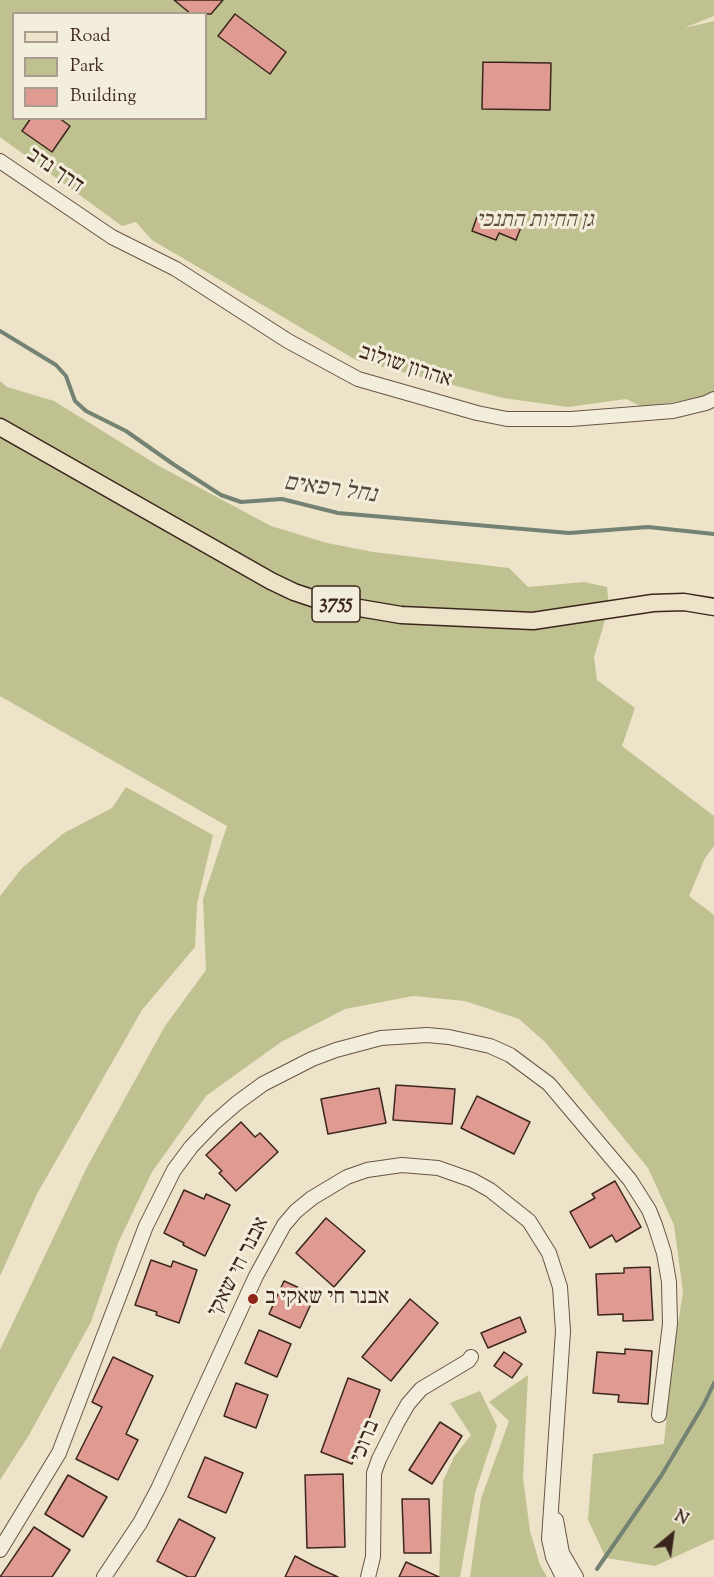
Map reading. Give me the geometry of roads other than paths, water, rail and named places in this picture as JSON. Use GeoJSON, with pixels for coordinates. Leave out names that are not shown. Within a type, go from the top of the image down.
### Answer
{"type":"FeatureCollection","features":[{"type":"Feature","properties":{"kind":"main road","name":"3755"},"geometry":{"type":"LineString","coordinates":[[0,427],[270,581],[324,602],[401,615],[533,621],[653,603],[684,602],[714,607]]}},
{"type":"Feature","properties":{"kind":"street","name":"דרך נדב"},"geometry":{"type":"LineString","coordinates":[[0,161],[84,219]]}},
{"type":"Feature","properties":{"kind":"street","name":"אהרון שולוב"},"geometry":{"type":"LineString","coordinates":[[84,219],[112,237],[176,268],[288,341],[358,379],[507,419],[571,419],[673,411],[714,399]]}},
{"type":"Feature","properties":{"kind":"street"},"geometry":{"type":"LineString","coordinates":[[0,1550],[59,1453],[146,1226],[174,1170],[191,1147],[214,1123],[263,1084],[312,1059],[381,1038],[405,1035],[449,1037],[490,1046],[510,1055],[549,1084],[635,1187],[655,1225],[664,1253],[669,1282],[670,1324],[659,1415]]}},
{"type":"Feature","properties":{"kind":"street","name":"אבנר חי שאקי"},"geometry":{"type":"LineString","coordinates":[[104,1577],[140,1522],[158,1489],[256,1276],[284,1225],[297,1210],[329,1186],[366,1170],[384,1166],[418,1165],[438,1168],[472,1180],[518,1210],[543,1241],[560,1287],[563,1308],[563,1355],[549,1539],[553,1557],[563,1577]]}},
{"type":"Feature","properties":{"kind":"street","name":"ברוכי"},"geometry":{"type":"LineString","coordinates":[[368,1577],[373,1557],[374,1473],[379,1459],[397,1423],[421,1389],[471,1357]]}},
{"type":"Feature","properties":{"kind":"street","name":"אבנר חי שאקי"},"geometry":{"type":"LineString","coordinates":[[553,1500],[559,1544],[566,1563],[576,1577]]}},
{"type":"Feature","properties":{"kind":"waterway","name":"נחל רפאים"},"geometry":{"type":"LineString","coordinates":[[0,331],[56,365],[66,376],[75,401],[86,411],[126,431],[221,495],[241,502],[282,499],[338,513],[569,533],[648,527],[714,534]]}},
{"type":"Feature","properties":{"kind":"waterway"},"geometry":{"type":"LineString","coordinates":[[597,1569],[661,1476],[714,1383]]}},
{"type":"Feature","properties":{"kind":"place","name":"אבנר חי שאקי ב"},"geometry":{"type":"Point","coordinates":[253,1299]}},
{"type":"Feature","properties":{"kind":"park label","name":"גן החיות התנכי"},"geometry":{"type":"Point","coordinates":[535,222]}}]}
